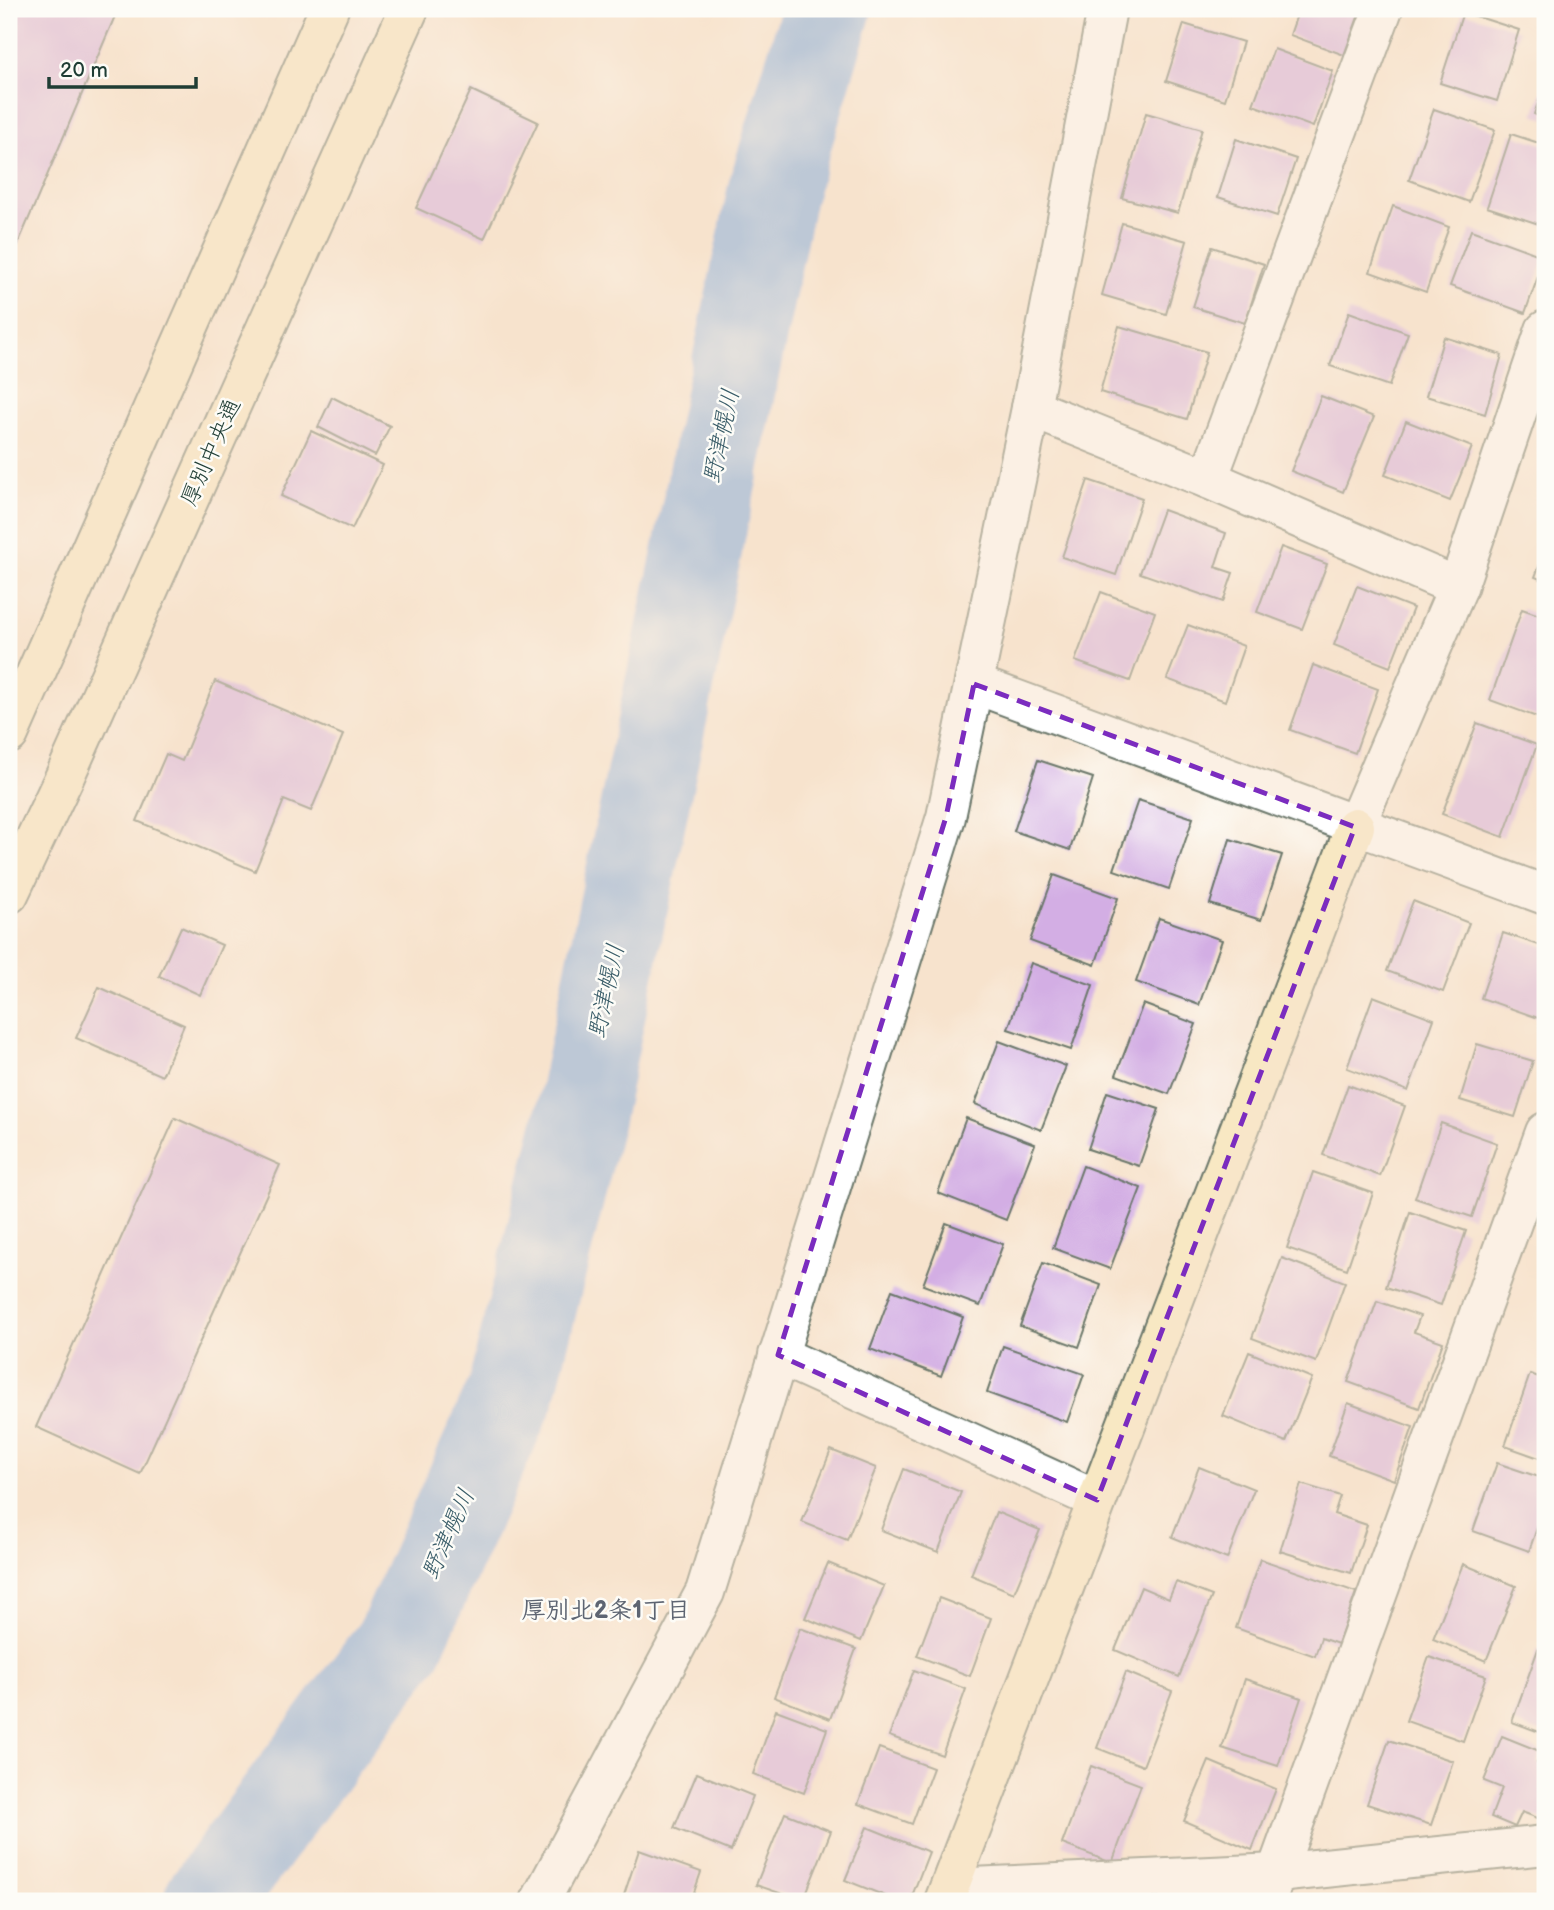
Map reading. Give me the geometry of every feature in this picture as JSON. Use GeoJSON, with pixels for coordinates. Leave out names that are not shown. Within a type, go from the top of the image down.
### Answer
{"type":"FeatureCollection","features":[{"type":"Feature","properties":{"kind":"street"},"geometry":{"type":"LineString","coordinates":[[9,734],[330,9]]}},
{"type":"Feature","properties":{"kind":"street","name":"厚別中央通"},"geometry":{"type":"LineString","coordinates":[[9,894],[65,776],[409,9]]}},
{"type":"Feature","properties":{"kind":"street"},"geometry":{"type":"LineString","coordinates":[[540,1901],[705,1592],[946,817],[1031,408],[1107,9]]}},
{"type":"Feature","properties":{"kind":"street"},"geometry":{"type":"LineString","coordinates":[[1208,479],[1383,9]]}},
{"type":"Feature","properties":{"kind":"street"},"geometry":{"type":"LineString","coordinates":[[1545,330],[1458,587],[1355,827],[947,1894],[1271,1887],[1545,1844]]}},
{"type":"Feature","properties":{"kind":"street"},"geometry":{"type":"LineString","coordinates":[[1031,408],[1208,479],[1458,587]]}},
{"type":"Feature","properties":{"kind":"street"},"geometry":{"type":"LineString","coordinates":[[974,684],[1545,895]]}},
{"type":"Feature","properties":{"kind":"street"},"geometry":{"type":"LineString","coordinates":[[1271,1887],[1545,1132]]}},
{"type":"Feature","properties":{"kind":"street"},"geometry":{"type":"LineString","coordinates":[[778,1355],[1097,1500]]}},
{"type":"Feature","properties":{"kind":"highlighted area"},"geometry":{"type":"Polygon","coordinates":[[[974,684],[1355,827],[1097,1500],[778,1355],[946,817],[974,684]]]}},
{"type":"Feature","properties":{"kind":"building"},"geometry":{"type":"Polygon","coordinates":[[[9,9],[118,9],[9,265],[9,9]]]}},
{"type":"Feature","properties":{"kind":"building"},"geometry":{"type":"Polygon","coordinates":[[[1299,9],[1361,9],[1344,55],[1290,35],[1299,9]]]}},
{"type":"Feature","properties":{"kind":"building"},"geometry":{"type":"Polygon","coordinates":[[[1463,12],[1519,30],[1497,101],[1440,83],[1463,12]]]}},
{"type":"Feature","properties":{"kind":"building"},"geometry":{"type":"Polygon","coordinates":[[[1184,24],[1243,42],[1225,100],[1166,81],[1184,24]]]}},
{"type":"Feature","properties":{"kind":"building"},"geometry":{"type":"Polygon","coordinates":[[[1274,49],[1333,71],[1313,127],[1253,105],[1274,49]]]}},
{"type":"Feature","properties":{"kind":"building"},"geometry":{"type":"Polygon","coordinates":[[[1545,84],[1545,119],[1534,114],[1545,84]]]}},
{"type":"Feature","properties":{"kind":"building"},"geometry":{"type":"Polygon","coordinates":[[[471,90],[538,122],[484,239],[416,208],[471,90]]]}},
{"type":"Feature","properties":{"kind":"building"},"geometry":{"type":"Polygon","coordinates":[[[1434,109],[1495,130],[1469,202],[1409,180],[1434,109]]]}},
{"type":"Feature","properties":{"kind":"building"},"geometry":{"type":"Polygon","coordinates":[[[1146,113],[1202,129],[1178,213],[1122,198],[1146,113]]]}},
{"type":"Feature","properties":{"kind":"building"},"geometry":{"type":"Polygon","coordinates":[[[1511,134],[1545,145],[1545,226],[1487,207],[1511,134]]]}},
{"type":"Feature","properties":{"kind":"building"},"geometry":{"type":"Polygon","coordinates":[[[1236,139],[1296,159],[1277,216],[1218,197],[1236,139]]]}},
{"type":"Feature","properties":{"kind":"building"},"geometry":{"type":"Polygon","coordinates":[[[1393,206],[1449,227],[1426,292],[1370,272],[1393,206]]]}},
{"type":"Feature","properties":{"kind":"building"},"geometry":{"type":"Polygon","coordinates":[[[1122,223],[1187,241],[1166,314],[1102,295],[1122,223]]]}},
{"type":"Feature","properties":{"kind":"building"},"geometry":{"type":"Polygon","coordinates":[[[1471,230],[1545,257],[1525,313],[1450,286],[1471,230]]]}},
{"type":"Feature","properties":{"kind":"building"},"geometry":{"type":"Polygon","coordinates":[[[1212,247],[1264,264],[1245,323],[1193,307],[1212,247]]]}},
{"type":"Feature","properties":{"kind":"building"},"geometry":{"type":"Polygon","coordinates":[[[1349,312],[1408,333],[1389,386],[1330,366],[1349,312]]]}},
{"type":"Feature","properties":{"kind":"building"},"geometry":{"type":"Polygon","coordinates":[[[1119,326],[1207,352],[1187,419],[1100,392],[1119,326]]]}},
{"type":"Feature","properties":{"kind":"building"},"geometry":{"type":"Polygon","coordinates":[[[1444,337],[1502,355],[1485,414],[1426,396],[1444,337]]]}},
{"type":"Feature","properties":{"kind":"building"},"geometry":{"type":"Polygon","coordinates":[[[1321,396],[1374,417],[1343,492],[1291,471],[1321,396]]]}},
{"type":"Feature","properties":{"kind":"building"},"geometry":{"type":"Polygon","coordinates":[[[332,397],[390,426],[375,456],[318,427],[332,397]]]}},
{"type":"Feature","properties":{"kind":"building"},"geometry":{"type":"Polygon","coordinates":[[[1406,421],[1472,447],[1450,501],[1385,475],[1406,421]]]}},
{"type":"Feature","properties":{"kind":"building"},"geometry":{"type":"Polygon","coordinates":[[[311,431],[383,465],[352,529],[281,496],[311,431]]]}},
{"type":"Feature","properties":{"kind":"building"},"geometry":{"type":"Polygon","coordinates":[[[1088,480],[1142,498],[1116,575],[1062,557],[1088,480]]]}},
{"type":"Feature","properties":{"kind":"building"},"geometry":{"type":"Polygon","coordinates":[[[1163,510],[1226,533],[1215,567],[1233,573],[1223,602],[1140,573],[1163,510]]]}},
{"type":"Feature","properties":{"kind":"building"},"geometry":{"type":"Polygon","coordinates":[[[1281,547],[1327,564],[1302,629],[1257,612],[1281,547]]]}},
{"type":"Feature","properties":{"kind":"building"},"geometry":{"type":"Polygon","coordinates":[[[1545,551],[1545,581],[1535,577],[1545,551]]]}},
{"type":"Feature","properties":{"kind":"building"},"geometry":{"type":"Polygon","coordinates":[[[1357,586],[1413,608],[1390,667],[1334,645],[1357,586]]]}},
{"type":"Feature","properties":{"kind":"building"},"geometry":{"type":"Polygon","coordinates":[[[1101,592],[1155,612],[1130,681],[1075,661],[1101,592]]]}},
{"type":"Feature","properties":{"kind":"building"},"geometry":{"type":"Polygon","coordinates":[[[1522,609],[1545,617],[1545,720],[1490,700],[1522,609]]]}},
{"type":"Feature","properties":{"kind":"building"},"geometry":{"type":"Polygon","coordinates":[[[1188,625],[1244,646],[1225,701],[1167,679],[1188,625]]]}},
{"type":"Feature","properties":{"kind":"building"},"geometry":{"type":"Polygon","coordinates":[[[1313,665],[1378,689],[1355,753],[1290,730],[1313,665]]]}},
{"type":"Feature","properties":{"kind":"building"},"geometry":{"type":"Polygon","coordinates":[[[215,681],[343,735],[311,811],[284,800],[255,871],[137,821],[166,754],[182,761],[215,681]]]}},
{"type":"Feature","properties":{"kind":"building"},"geometry":{"type":"Polygon","coordinates":[[[1477,723],[1537,745],[1503,837],[1442,814],[1477,723]]]}},
{"type":"Feature","properties":{"kind":"building"},"geometry":{"type":"Polygon","coordinates":[[[1038,760],[1093,778],[1070,850],[1014,831],[1038,760]]]}},
{"type":"Feature","properties":{"kind":"building"},"geometry":{"type":"Polygon","coordinates":[[[1138,800],[1193,818],[1169,889],[1114,870],[1138,800]]]}},
{"type":"Feature","properties":{"kind":"building"},"geometry":{"type":"Polygon","coordinates":[[[1230,839],[1282,855],[1261,920],[1210,904],[1230,839]]]}},
{"type":"Feature","properties":{"kind":"building"},"geometry":{"type":"Polygon","coordinates":[[[1054,875],[1118,898],[1095,965],[1030,941],[1054,875]]]}},
{"type":"Feature","properties":{"kind":"building"},"geometry":{"type":"Polygon","coordinates":[[[1413,901],[1469,923],[1443,992],[1387,971],[1413,901]]]}},
{"type":"Feature","properties":{"kind":"building"},"geometry":{"type":"Polygon","coordinates":[[[1159,918],[1222,940],[1199,1005],[1136,982],[1159,918]]]}},
{"type":"Feature","properties":{"kind":"building"},"geometry":{"type":"Polygon","coordinates":[[[181,927],[222,945],[200,995],[159,976],[181,927]]]}},
{"type":"Feature","properties":{"kind":"building"},"geometry":{"type":"Polygon","coordinates":[[[1503,933],[1545,947],[1545,1006],[1541,1019],[1481,998],[1503,933]]]}},
{"type":"Feature","properties":{"kind":"building"},"geometry":{"type":"Polygon","coordinates":[[[1031,963],[1093,985],[1071,1050],[1008,1029],[1031,963]]]}},
{"type":"Feature","properties":{"kind":"building"},"geometry":{"type":"Polygon","coordinates":[[[99,987],[184,1025],[162,1076],[76,1038],[99,987]]]}},
{"type":"Feature","properties":{"kind":"building"},"geometry":{"type":"Polygon","coordinates":[[[1373,996],[1434,1019],[1408,1091],[1347,1068],[1373,996]]]}},
{"type":"Feature","properties":{"kind":"building"},"geometry":{"type":"Polygon","coordinates":[[[1143,1004],[1196,1024],[1169,1094],[1116,1075],[1143,1004]]]}},
{"type":"Feature","properties":{"kind":"building"},"geometry":{"type":"Polygon","coordinates":[[[999,1041],[1066,1066],[1041,1130],[975,1104],[999,1041]]]}},
{"type":"Feature","properties":{"kind":"building"},"geometry":{"type":"Polygon","coordinates":[[[1477,1044],[1533,1061],[1515,1117],[1460,1100],[1477,1044]]]}},
{"type":"Feature","properties":{"kind":"building"},"geometry":{"type":"Polygon","coordinates":[[[1348,1085],[1405,1106],[1380,1176],[1323,1155],[1348,1085]]]}},
{"type":"Feature","properties":{"kind":"building"},"geometry":{"type":"Polygon","coordinates":[[[1107,1092],[1159,1109],[1139,1166],[1088,1149],[1107,1092]]]}},
{"type":"Feature","properties":{"kind":"building"},"geometry":{"type":"Polygon","coordinates":[[[175,1118],[280,1165],[140,1474],[36,1427],[175,1118]]]}},
{"type":"Feature","properties":{"kind":"building"},"geometry":{"type":"Polygon","coordinates":[[[966,1118],[1035,1144],[1006,1220],[938,1193],[966,1118]]]}},
{"type":"Feature","properties":{"kind":"building"},"geometry":{"type":"Polygon","coordinates":[[[1441,1123],[1497,1143],[1472,1217],[1415,1198],[1441,1123]]]}},
{"type":"Feature","properties":{"kind":"building"},"geometry":{"type":"Polygon","coordinates":[[[1083,1166],[1141,1188],[1110,1269],[1053,1248],[1083,1166]]]}},
{"type":"Feature","properties":{"kind":"building"},"geometry":{"type":"Polygon","coordinates":[[[1313,1172],[1373,1193],[1347,1269],[1287,1248],[1313,1172]]]}},
{"type":"Feature","properties":{"kind":"building"},"geometry":{"type":"Polygon","coordinates":[[[1410,1212],[1466,1231],[1441,1305],[1386,1287],[1410,1212]]]}},
{"type":"Feature","properties":{"kind":"building"},"geometry":{"type":"Polygon","coordinates":[[[946,1223],[1003,1244],[980,1306],[923,1285],[946,1223]]]}},
{"type":"Feature","properties":{"kind":"building"},"geometry":{"type":"Polygon","coordinates":[[[1282,1258],[1345,1282],[1316,1362],[1252,1338],[1282,1258]]]}},
{"type":"Feature","properties":{"kind":"building"},"geometry":{"type":"Polygon","coordinates":[[[1043,1263],[1101,1285],[1079,1347],[1020,1326],[1043,1263]]]}},
{"type":"Feature","properties":{"kind":"building"},"geometry":{"type":"Polygon","coordinates":[[[892,1290],[963,1317],[941,1376],[870,1349],[892,1290]]]}},
{"type":"Feature","properties":{"kind":"building"},"geometry":{"type":"Polygon","coordinates":[[[1377,1301],[1420,1316],[1414,1332],[1443,1342],[1419,1408],[1348,1382],[1377,1301]]]}},
{"type":"Feature","properties":{"kind":"building"},"geometry":{"type":"Polygon","coordinates":[[[1003,1346],[1084,1374],[1067,1422],[987,1393],[1003,1346]]]}},
{"type":"Feature","properties":{"kind":"building"},"geometry":{"type":"Polygon","coordinates":[[[1249,1352],[1312,1378],[1286,1442],[1223,1416],[1249,1352]]]}},
{"type":"Feature","properties":{"kind":"building"},"geometry":{"type":"Polygon","coordinates":[[[1530,1374],[1545,1379],[1545,1460],[1505,1446],[1530,1374]]]}},
{"type":"Feature","properties":{"kind":"building"},"geometry":{"type":"Polygon","coordinates":[[[1348,1403],[1413,1427],[1394,1480],[1329,1456],[1348,1403]]]}},
{"type":"Feature","properties":{"kind":"building"},"geometry":{"type":"Polygon","coordinates":[[[831,1450],[876,1468],[847,1540],[802,1522],[831,1450]]]}},
{"type":"Feature","properties":{"kind":"building"},"geometry":{"type":"Polygon","coordinates":[[[1497,1463],[1545,1479],[1545,1505],[1529,1551],[1473,1531],[1497,1463]]]}},
{"type":"Feature","properties":{"kind":"building"},"geometry":{"type":"Polygon","coordinates":[[[1199,1467],[1254,1489],[1227,1559],[1172,1537],[1199,1467]]]}},
{"type":"Feature","properties":{"kind":"building"},"geometry":{"type":"Polygon","coordinates":[[[904,1469],[961,1492],[938,1552],[881,1530],[904,1469]]]}},
{"type":"Feature","properties":{"kind":"building"},"geometry":{"type":"Polygon","coordinates":[[[1301,1484],[1340,1496],[1334,1514],[1367,1525],[1351,1573],[1280,1551],[1301,1484]]]}},
{"type":"Feature","properties":{"kind":"building"},"geometry":{"type":"Polygon","coordinates":[[[996,1512],[1040,1530],[1014,1593],[971,1575],[996,1512]]]}},
{"type":"Feature","properties":{"kind":"building"},"geometry":{"type":"Polygon","coordinates":[[[1260,1559],[1356,1592],[1338,1644],[1321,1638],[1315,1656],[1236,1628],[1260,1559]]]}},
{"type":"Feature","properties":{"kind":"building"},"geometry":{"type":"Polygon","coordinates":[[[828,1563],[884,1586],[861,1641],[805,1618],[828,1563]]]}},
{"type":"Feature","properties":{"kind":"building"},"geometry":{"type":"Polygon","coordinates":[[[1463,1564],[1516,1586],[1486,1661],[1433,1639],[1463,1564]]]}},
{"type":"Feature","properties":{"kind":"building"},"geometry":{"type":"Polygon","coordinates":[[[1176,1582],[1212,1596],[1179,1677],[1115,1650],[1141,1587],[1169,1599],[1176,1582]]]}},
{"type":"Feature","properties":{"kind":"building"},"geometry":{"type":"Polygon","coordinates":[[[939,1598],[991,1618],[970,1676],[917,1656],[939,1598]]]}},
{"type":"Feature","properties":{"kind":"building"},"geometry":{"type":"Polygon","coordinates":[[[800,1628],[856,1649],[830,1719],[774,1697],[800,1628]]]}},
{"type":"Feature","properties":{"kind":"building"},"geometry":{"type":"Polygon","coordinates":[[[1538,1649],[1545,1652],[1545,1734],[1512,1722],[1538,1649]]]}},
{"type":"Feature","properties":{"kind":"building"},"geometry":{"type":"Polygon","coordinates":[[[1429,1657],[1486,1676],[1463,1741],[1406,1721],[1429,1657]]]}},
{"type":"Feature","properties":{"kind":"building"},"geometry":{"type":"Polygon","coordinates":[[[914,1670],[966,1689],[942,1755],[889,1736],[914,1670]]]}},
{"type":"Feature","properties":{"kind":"building"},"geometry":{"type":"Polygon","coordinates":[[[1126,1672],[1172,1691],[1143,1766],[1097,1748],[1126,1672]]]}},
{"type":"Feature","properties":{"kind":"building"},"geometry":{"type":"Polygon","coordinates":[[[1245,1679],[1301,1698],[1278,1766],[1222,1748],[1245,1679]]]}},
{"type":"Feature","properties":{"kind":"building"},"geometry":{"type":"Polygon","coordinates":[[[776,1710],[827,1729],[804,1793],[753,1774],[776,1710]]]}},
{"type":"Feature","properties":{"kind":"building"},"geometry":{"type":"Polygon","coordinates":[[[1502,1736],[1542,1752],[1537,1763],[1545,1766],[1543,1820],[1522,1812],[1515,1827],[1491,1817],[1502,1788],[1484,1781],[1502,1736]]]}},
{"type":"Feature","properties":{"kind":"building"},"geometry":{"type":"Polygon","coordinates":[[[1389,1740],[1453,1761],[1431,1825],[1367,1804],[1389,1740]]]}},
{"type":"Feature","properties":{"kind":"building"},"geometry":{"type":"Polygon","coordinates":[[[879,1748],[933,1768],[912,1824],[858,1804],[879,1748]]]}},
{"type":"Feature","properties":{"kind":"building"},"geometry":{"type":"Polygon","coordinates":[[[1209,1761],[1276,1789],[1252,1850],[1184,1821],[1209,1761]]]}},
{"type":"Feature","properties":{"kind":"building"},"geometry":{"type":"Polygon","coordinates":[[[1091,1766],[1141,1785],[1112,1863],[1062,1844],[1091,1766]]]}},
{"type":"Feature","properties":{"kind":"building"},"geometry":{"type":"Polygon","coordinates":[[[697,1773],[753,1796],[731,1851],[674,1828],[697,1773]]]}},
{"type":"Feature","properties":{"kind":"building"},"geometry":{"type":"Polygon","coordinates":[[[785,1813],[831,1831],[803,1901],[756,1885],[785,1813]]]}},
{"type":"Feature","properties":{"kind":"building"},"geometry":{"type":"Polygon","coordinates":[[[867,1827],[929,1852],[910,1901],[898,1901],[845,1880],[867,1827]]]}},
{"type":"Feature","properties":{"kind":"building"},"geometry":{"type":"Polygon","coordinates":[[[639,1850],[701,1872],[691,1901],[622,1901],[639,1850]]]}},
{"type":"Feature","properties":{"kind":"waterway","name":"野津幌川"},"geometry":{"type":"LineString","coordinates":[[208,1901],[400,1642],[511,1393],[580,1115],[772,192],[827,9]]}},
{"type":"Feature","properties":{"kind":"district","name":"厚別北2条1丁目"},"geometry":{"type":"Point","coordinates":[606,1610]}}]}
